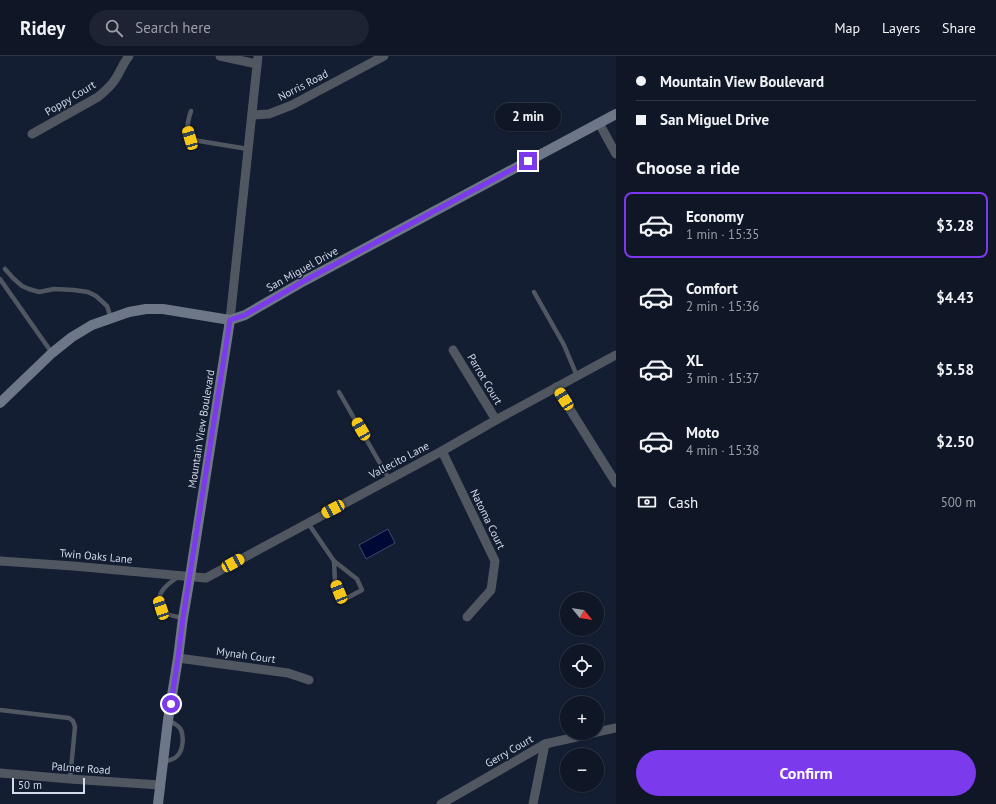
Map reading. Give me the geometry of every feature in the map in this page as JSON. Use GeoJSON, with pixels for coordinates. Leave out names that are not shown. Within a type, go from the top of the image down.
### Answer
{"type":"FeatureCollection","features":[{"type":"Feature","properties":{"kind":"street","name":"Poppy Court"},"geometry":{"type":"LineString","coordinates":[[32,134],[98,96],[107,89],[129,56]]}},
{"type":"Feature","properties":{"kind":"street"},"geometry":{"type":"LineString","coordinates":[[220,56],[258,60]]}},
{"type":"Feature","properties":{"kind":"street","name":"Norris Road"},"geometry":{"type":"LineString","coordinates":[[252,115],[269,114],[292,105],[384,56]]}},
{"type":"Feature","properties":{"kind":"street","name":"Mountain View Boulevard"},"geometry":{"type":"LineString","coordinates":[[158,804],[168,720],[183,618],[185,576],[230,320],[258,60]]}},
{"type":"Feature","properties":{"kind":"street","name":"San Miguel Drive"},"geometry":{"type":"LineString","coordinates":[[230,320],[245,315],[318,273],[616,114]]}},
{"type":"Feature","properties":{"kind":"street"},"geometry":{"type":"LineString","coordinates":[[599,123],[616,154]]}},
{"type":"Feature","properties":{"kind":"street"},"geometry":{"type":"LineString","coordinates":[[0,404],[72,337],[92,325],[111,318],[129,312],[146,309],[163,309],[230,320]]}},
{"type":"Feature","properties":{"kind":"street","name":"Parrot Court"},"geometry":{"type":"LineString","coordinates":[[454,350],[496,420]]}},
{"type":"Feature","properties":{"kind":"street","name":"Vallecito Lane"},"geometry":{"type":"LineString","coordinates":[[185,576],[206,578],[389,480],[616,355]]}},
{"type":"Feature","properties":{"kind":"street"},"geometry":{"type":"LineString","coordinates":[[556,387],[616,483]]}},
{"type":"Feature","properties":{"kind":"street","name":"Natoma Court"},"geometry":{"type":"LineString","coordinates":[[442,451],[495,561],[491,590],[467,617]]}},
{"type":"Feature","properties":{"kind":"street","name":"Twin Oaks Lane"},"geometry":{"type":"LineString","coordinates":[[0,562],[73,566],[185,576]]}},
{"type":"Feature","properties":{"kind":"street","name":"Mynah Court"},"geometry":{"type":"LineString","coordinates":[[178,658],[288,673],[309,680]]}},
{"type":"Feature","properties":{"kind":"street"},"geometry":{"type":"LineString","coordinates":[[604,731],[616,728]]}},
{"type":"Feature","properties":{"kind":"street","name":"Gerry Court"},"geometry":{"type":"LineString","coordinates":[[441,804],[545,744],[563,740]]}},
{"type":"Feature","properties":{"kind":"street"},"geometry":{"type":"LineString","coordinates":[[533,804],[545,744]]}},
{"type":"Feature","properties":{"kind":"street","name":"Palmer Road"},"geometry":{"type":"LineString","coordinates":[[0,773],[70,780],[160,785]]}},
{"type":"Feature","properties":{"kind":"lane"},"geometry":{"type":"LineString","coordinates":[[191,111],[187,122],[190,138],[193,140],[248,149]]}},
{"type":"Feature","properties":{"kind":"lane"},"geometry":{"type":"LineString","coordinates":[[5,269],[22,286],[39,292],[54,289],[88,292],[96,296],[107,306],[111,318]]}},
{"type":"Feature","properties":{"kind":"lane"},"geometry":{"type":"LineString","coordinates":[[0,280],[52,354]]}},
{"type":"Feature","properties":{"kind":"lane"},"geometry":{"type":"LineString","coordinates":[[534,292],[564,345],[577,376]]}},
{"type":"Feature","properties":{"kind":"lane"},"geometry":{"type":"LineString","coordinates":[[339,392],[389,480]]}},
{"type":"Feature","properties":{"kind":"lane"},"geometry":{"type":"LineString","coordinates":[[308,523],[334,560],[356,579],[362,590],[348,598],[339,592],[335,582],[334,560]]}},
{"type":"Feature","properties":{"kind":"lane"},"geometry":{"type":"LineString","coordinates":[[183,618],[166,614],[161,608],[158,600],[160,594],[166,587],[185,576]]}},
{"type":"Feature","properties":{"kind":"lane"},"geometry":{"type":"LineString","coordinates":[[0,710],[71,719],[75,727],[70,780]]}},
{"type":"Feature","properties":{"kind":"lane"},"geometry":{"type":"LineString","coordinates":[[163,762],[169,761],[178,755],[182,745],[181,730],[178,725],[168,720]]}},
{"type":"Feature","properties":{"kind":"shaded area"},"geometry":{"type":"Polygon","coordinates":[[[388,529],[395,543],[366,559],[359,545],[388,529]]]}},
{"type":"Feature","properties":{"kind":"route"},"geometry":{"type":"LineString","coordinates":[[171,704],[230,320],[245,315],[304,281],[528,161]]}}]}
